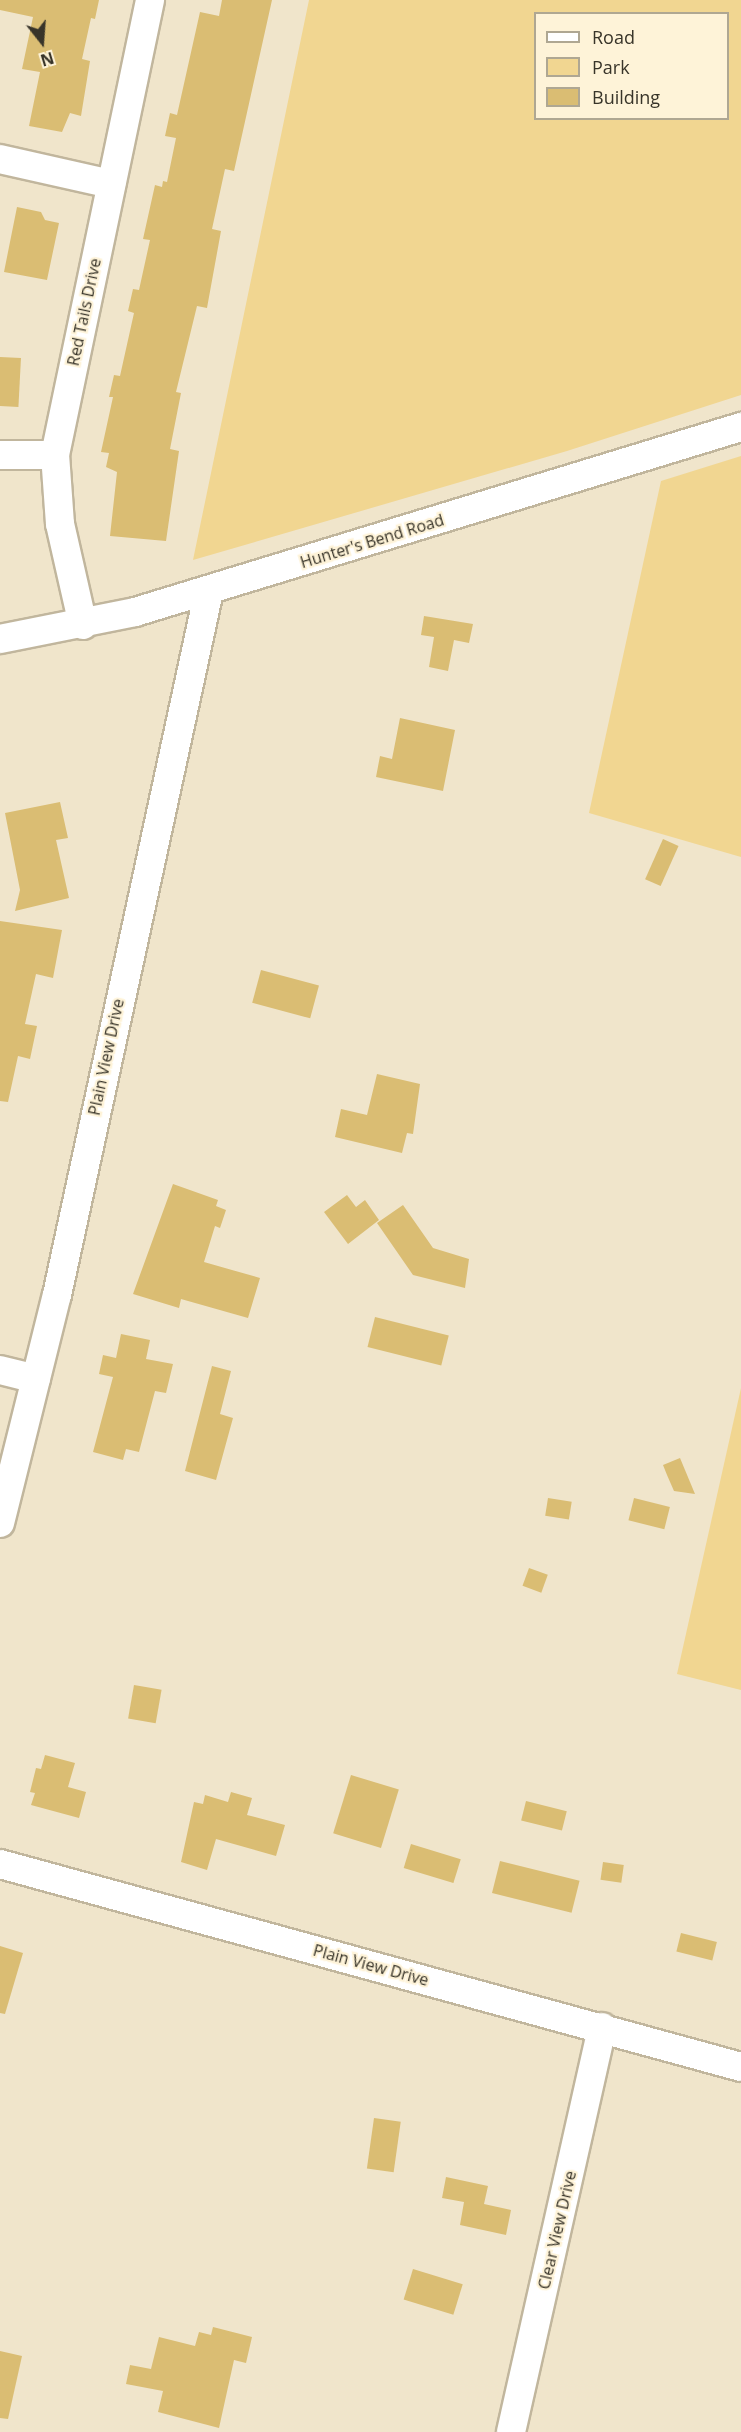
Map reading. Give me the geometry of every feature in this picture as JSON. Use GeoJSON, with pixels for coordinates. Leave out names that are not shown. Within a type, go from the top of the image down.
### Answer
{"type":"FeatureCollection","features":[{"type":"Feature","properties":{"kind":"street","name":"Red Tails Drive"},"geometry":{"type":"LineString","coordinates":[[83,625],[60,524],[55,455],[150,0]]}},
{"type":"Feature","properties":{"kind":"street"},"geometry":{"type":"LineString","coordinates":[[0,159],[111,183]]}},
{"type":"Feature","properties":{"kind":"street","name":"Hunter's Bend Road"},"geometry":{"type":"LineString","coordinates":[[0,639],[83,625],[209,591],[741,427]]}},
{"type":"Feature","properties":{"kind":"street"},"geometry":{"type":"LineString","coordinates":[[0,454],[55,455]]}},
{"type":"Feature","properties":{"kind":"street","name":"Plain View Drive"},"geometry":{"type":"LineString","coordinates":[[0,1523],[36,1379],[209,591]]}},
{"type":"Feature","properties":{"kind":"street"},"geometry":{"type":"LineString","coordinates":[[0,1370],[36,1379]]}},
{"type":"Feature","properties":{"kind":"street","name":"Plain View Drive"},"geometry":{"type":"LineString","coordinates":[[0,1864],[602,2027],[741,2067]]}},
{"type":"Feature","properties":{"kind":"street","name":"Clear View Drive"},"geometry":{"type":"LineString","coordinates":[[511,2432],[602,2027]]}},
{"type":"Feature","properties":{"kind":"green space"},"geometry":{"type":"Polygon","coordinates":[[[309,0],[741,0],[741,395],[567,451],[193,560],[309,0]]]}},
{"type":"Feature","properties":{"kind":"green space"},"geometry":{"type":"Polygon","coordinates":[[[741,456],[741,857],[589,813],[661,481],[741,456]]]}},
{"type":"Feature","properties":{"kind":"green space"},"geometry":{"type":"Polygon","coordinates":[[[741,1388],[741,1690],[677,1674],[741,1388]]]}},
{"type":"Feature","properties":{"kind":"building"},"geometry":{"type":"Polygon","coordinates":[[[0,0],[99,0],[95,19],[91,18],[82,59],[90,61],[81,116],[70,113],[62,132],[29,126],[40,72],[22,69],[33,17],[0,10],[0,0]]]}},
{"type":"Feature","properties":{"kind":"building"},"geometry":{"type":"Polygon","coordinates":[[[222,0],[272,0],[234,171],[225,169],[212,229],[221,231],[207,308],[197,306],[176,392],[181,393],[170,449],[179,451],[166,541],[110,536],[117,472],[106,467],[109,453],[101,452],[113,397],[109,397],[114,375],[120,376],[134,313],[128,311],[133,289],[139,290],[150,240],[143,239],[155,185],[162,187],[163,181],[167,182],[176,138],[165,136],[170,113],[177,115],[200,12],[219,16],[222,0]]]}},
{"type":"Feature","properties":{"kind":"building"},"geometry":{"type":"Polygon","coordinates":[[[17,207],[41,212],[45,220],[59,223],[47,280],[4,272],[17,207]]]}},
{"type":"Feature","properties":{"kind":"building"},"geometry":{"type":"Polygon","coordinates":[[[0,357],[21,358],[18,407],[0,406],[0,357]]]}},
{"type":"Feature","properties":{"kind":"building"},"geometry":{"type":"Polygon","coordinates":[[[424,616],[473,624],[469,643],[454,640],[448,671],[429,667],[434,637],[421,635],[424,616]]]}},
{"type":"Feature","properties":{"kind":"building"},"geometry":{"type":"Polygon","coordinates":[[[400,718],[455,730],[443,791],[376,777],[380,756],[392,759],[400,718]]]}},
{"type":"Feature","properties":{"kind":"building"},"geometry":{"type":"Polygon","coordinates":[[[60,802],[68,838],[56,840],[69,898],[15,911],[20,890],[5,813],[60,802]]]}},
{"type":"Feature","properties":{"kind":"building"},"geometry":{"type":"Polygon","coordinates":[[[663,839],[679,846],[661,886],[645,879],[663,839]]]}},
{"type":"Feature","properties":{"kind":"building"},"geometry":{"type":"Polygon","coordinates":[[[0,921],[62,930],[53,978],[36,974],[25,1024],[37,1026],[30,1059],[18,1056],[8,1102],[0,1101],[0,921]]]}},
{"type":"Feature","properties":{"kind":"building"},"geometry":{"type":"Polygon","coordinates":[[[261,970],[319,986],[310,1018],[252,1003],[261,970]]]}},
{"type":"Feature","properties":{"kind":"building"},"geometry":{"type":"Polygon","coordinates":[[[377,1074],[420,1084],[413,1134],[407,1133],[402,1153],[335,1137],[341,1109],[367,1115],[377,1074]]]}},
{"type":"Feature","properties":{"kind":"building"},"geometry":{"type":"Polygon","coordinates":[[[173,1184],[218,1200],[216,1206],[226,1210],[220,1228],[215,1226],[204,1262],[260,1278],[248,1318],[181,1299],[179,1308],[133,1294],[173,1184]]]}},
{"type":"Feature","properties":{"kind":"building"},"geometry":{"type":"Polygon","coordinates":[[[347,1195],[356,1207],[365,1200],[379,1220],[348,1244],[324,1212],[347,1195]]]}},
{"type":"Feature","properties":{"kind":"building"},"geometry":{"type":"Polygon","coordinates":[[[403,1205],[433,1248],[469,1259],[465,1288],[413,1275],[377,1223],[403,1205]]]}},
{"type":"Feature","properties":{"kind":"building"},"geometry":{"type":"Polygon","coordinates":[[[375,1317],[449,1335],[441,1365],[368,1347],[375,1317]]]}},
{"type":"Feature","properties":{"kind":"building"},"geometry":{"type":"Polygon","coordinates":[[[121,1334],[150,1340],[146,1359],[173,1364],[166,1393],[155,1391],[139,1452],[126,1449],[123,1460],[93,1452],[113,1377],[99,1374],[103,1355],[116,1358],[121,1334]]]}},
{"type":"Feature","properties":{"kind":"building"},"geometry":{"type":"Polygon","coordinates":[[[212,1366],[231,1371],[220,1414],[233,1418],[216,1480],[185,1471],[212,1366]]]}},
{"type":"Feature","properties":{"kind":"building"},"geometry":{"type":"Polygon","coordinates":[[[680,1458],[695,1494],[674,1491],[667,1475],[663,1465],[680,1458]]]}},
{"type":"Feature","properties":{"kind":"building"},"geometry":{"type":"Polygon","coordinates":[[[548,1498],[572,1502],[569,1520],[545,1516],[548,1498]]]}},
{"type":"Feature","properties":{"kind":"building"},"geometry":{"type":"Polygon","coordinates":[[[634,1498],[670,1507],[664,1529],[628,1520],[634,1498]]]}},
{"type":"Feature","properties":{"kind":"building"},"geometry":{"type":"Polygon","coordinates":[[[529,1568],[548,1575],[541,1593],[523,1586],[529,1568]]]}},
{"type":"Feature","properties":{"kind":"building"},"geometry":{"type":"Polygon","coordinates":[[[134,1685],[162,1690],[156,1723],[128,1718],[134,1685]]]}},
{"type":"Feature","properties":{"kind":"building"},"geometry":{"type":"Polygon","coordinates":[[[45,1755],[75,1763],[68,1787],[86,1792],[79,1818],[31,1805],[35,1793],[30,1792],[36,1768],[41,1769],[45,1755]]]}},
{"type":"Feature","properties":{"kind":"building"},"geometry":{"type":"Polygon","coordinates":[[[351,1775],[399,1790],[381,1848],[333,1833],[351,1775]]]}},
{"type":"Feature","properties":{"kind":"building"},"geometry":{"type":"Polygon","coordinates":[[[231,1792],[252,1798],[247,1815],[285,1825],[276,1856],[216,1839],[207,1870],[181,1862],[194,1802],[203,1804],[205,1795],[228,1802],[231,1792]]]}},
{"type":"Feature","properties":{"kind":"building"},"geometry":{"type":"Polygon","coordinates":[[[526,1801],[567,1811],[562,1831],[521,1820],[526,1801]]]}},
{"type":"Feature","properties":{"kind":"building"},"geometry":{"type":"Polygon","coordinates":[[[411,1844],[461,1859],[453,1883],[404,1868],[411,1844]]]}},
{"type":"Feature","properties":{"kind":"building"},"geometry":{"type":"Polygon","coordinates":[[[500,1861],[580,1881],[572,1913],[492,1893],[500,1861]]]}},
{"type":"Feature","properties":{"kind":"building"},"geometry":{"type":"Polygon","coordinates":[[[603,1862],[624,1865],[621,1883],[600,1880],[603,1862]]]}},
{"type":"Feature","properties":{"kind":"building"},"geometry":{"type":"Polygon","coordinates":[[[681,1933],[717,1942],[712,1960],[676,1951],[681,1933]]]}},
{"type":"Feature","properties":{"kind":"building"},"geometry":{"type":"Polygon","coordinates":[[[0,1946],[23,1953],[5,2014],[0,2013],[0,1946]]]}},
{"type":"Feature","properties":{"kind":"building"},"geometry":{"type":"Polygon","coordinates":[[[374,2118],[401,2122],[394,2172],[367,2169],[374,2118]]]}},
{"type":"Feature","properties":{"kind":"building"},"geometry":{"type":"Polygon","coordinates":[[[446,2177],[488,2186],[484,2204],[511,2210],[506,2235],[460,2225],[464,2202],[442,2198],[446,2177]]]}},
{"type":"Feature","properties":{"kind":"building"},"geometry":{"type":"Polygon","coordinates":[[[413,2269],[463,2284],[453,2315],[404,2300],[413,2269]]]}},
{"type":"Feature","properties":{"kind":"building"},"geometry":{"type":"Polygon","coordinates":[[[213,2327],[252,2337],[246,2363],[234,2360],[219,2428],[158,2412],[163,2391],[126,2384],[130,2365],[151,2369],[159,2337],[195,2346],[199,2332],[211,2335],[213,2327]]]}},
{"type":"Feature","properties":{"kind":"building"},"geometry":{"type":"Polygon","coordinates":[[[0,2351],[22,2356],[8,2419],[0,2418],[0,2351]]]}}]}
